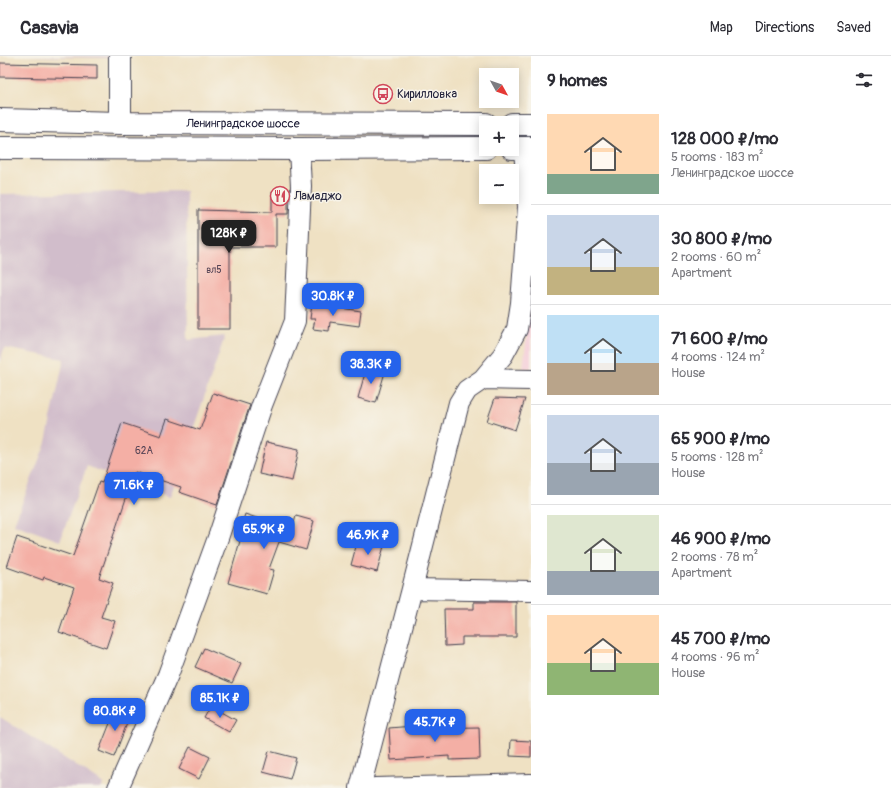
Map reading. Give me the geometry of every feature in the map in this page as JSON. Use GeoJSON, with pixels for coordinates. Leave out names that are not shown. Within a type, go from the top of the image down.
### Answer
{"type":"FeatureCollection","features":[{"type":"Feature","properties":{"kind":"main road"},"geometry":{"type":"LineString","coordinates":[[120,56],[120,123]]}},
{"type":"Feature","properties":{"kind":"main road","name":"Ленинградское шоссе"},"geometry":{"type":"LineString","coordinates":[[0,120],[120,123],[479,124]]}},
{"type":"Feature","properties":{"kind":"main road"},"geometry":{"type":"LineString","coordinates":[[519,124],[531,124]]}},
{"type":"Feature","properties":{"kind":"main road"},"geometry":{"type":"LineString","coordinates":[[0,148],[299,150],[479,148]]}},
{"type":"Feature","properties":{"kind":"street"},"geometry":{"type":"LineString","coordinates":[[360,788],[459,403],[467,390],[483,379],[502,355],[517,329],[521,303],[528,207],[522,148]]}},
{"type":"Feature","properties":{"kind":"street"},"geometry":{"type":"LineString","coordinates":[[118,788],[168,676],[219,535],[262,405],[295,321],[301,186],[299,150]]}},
{"type":"Feature","properties":{"kind":"street"},"geometry":{"type":"LineString","coordinates":[[483,379],[531,380]]}},
{"type":"Feature","properties":{"kind":"street"},"geometry":{"type":"LineString","coordinates":[[412,589],[531,591]]}},
{"type":"Feature","properties":{"kind":"street"},"geometry":{"type":"LineString","coordinates":[[375,788],[531,784]]}},
{"type":"Feature","properties":{"kind":"shaded area"},"geometry":{"type":"Polygon","coordinates":[[[21,56],[111,56],[111,58],[21,56]]]}},
{"type":"Feature","properties":{"kind":"shaded area"},"geometry":{"type":"Polygon","coordinates":[[[186,191],[188,340],[225,336],[170,497],[87,466],[60,541],[14,524],[46,442],[64,359],[4,348],[0,362],[0,194],[186,191]]]}},
{"type":"Feature","properties":{"kind":"shaded area"},"geometry":{"type":"Polygon","coordinates":[[[531,300],[531,368],[523,368],[531,300]]]}},
{"type":"Feature","properties":{"kind":"shaded area"},"geometry":{"type":"Polygon","coordinates":[[[0,717],[103,783],[102,788],[0,788],[0,717]]]}},
{"type":"Feature","properties":{"kind":"building"},"geometry":{"type":"Polygon","coordinates":[[[0,63],[97,65],[97,79],[0,77],[0,63]]]}},
{"type":"Feature","properties":{"kind":"building"},"geometry":{"type":"Polygon","coordinates":[[[272,192],[288,192],[288,214],[276,214],[276,247],[230,247],[230,329],[198,329],[198,210],[272,212],[272,192]]]}},
{"type":"Feature","properties":{"kind":"building"},"geometry":{"type":"Polygon","coordinates":[[[312,304],[361,311],[359,326],[330,322],[329,331],[313,329],[315,319],[310,319],[312,304]]]}},
{"type":"Feature","properties":{"kind":"building"},"geometry":{"type":"Polygon","coordinates":[[[367,366],[385,372],[376,403],[358,398],[367,366]]]}},
{"type":"Feature","properties":{"kind":"building"},"geometry":{"type":"Polygon","coordinates":[[[213,393],[250,405],[217,505],[179,492],[181,487],[135,472],[99,578],[113,583],[101,617],[115,621],[106,648],[59,632],[74,587],[44,577],[43,580],[7,567],[17,537],[73,556],[99,482],[102,483],[122,423],[161,436],[167,419],[200,430],[213,393]]]}},
{"type":"Feature","properties":{"kind":"building"},"geometry":{"type":"Polygon","coordinates":[[[495,398],[525,399],[515,430],[487,421],[495,398]]]}},
{"type":"Feature","properties":{"kind":"building"},"geometry":{"type":"Polygon","coordinates":[[[266,442],[299,449],[292,481],[259,474],[266,442]]]}},
{"type":"Feature","properties":{"kind":"building"},"geometry":{"type":"Polygon","coordinates":[[[245,514],[292,530],[296,516],[314,521],[306,550],[279,542],[269,569],[274,570],[267,594],[228,583],[240,541],[237,540],[245,514]]]}},
{"type":"Feature","properties":{"kind":"building"},"geometry":{"type":"Polygon","coordinates":[[[358,539],[384,546],[377,572],[351,565],[358,539]]]}},
{"type":"Feature","properties":{"kind":"building"},"geometry":{"type":"Polygon","coordinates":[[[474,602],[516,602],[516,637],[462,637],[462,645],[445,646],[444,609],[474,609],[474,602]]]}},
{"type":"Feature","properties":{"kind":"building"},"geometry":{"type":"Polygon","coordinates":[[[204,648],[241,664],[232,683],[195,667],[204,648]]]}},
{"type":"Feature","properties":{"kind":"building"},"geometry":{"type":"Polygon","coordinates":[[[211,706],[236,720],[229,732],[204,718],[211,706]]]}},
{"type":"Feature","properties":{"kind":"building"},"geometry":{"type":"Polygon","coordinates":[[[116,708],[131,713],[114,757],[99,751],[116,708]]]}},
{"type":"Feature","properties":{"kind":"building"},"geometry":{"type":"Polygon","coordinates":[[[425,725],[425,728],[479,727],[480,759],[449,760],[449,756],[391,760],[389,728],[425,725]]]}},
{"type":"Feature","properties":{"kind":"building"},"geometry":{"type":"Polygon","coordinates":[[[511,740],[531,741],[531,757],[510,756],[511,740]]]}},
{"type":"Feature","properties":{"kind":"building"},"geometry":{"type":"Polygon","coordinates":[[[190,747],[210,757],[199,779],[179,769],[190,747]]]}},
{"type":"Feature","properties":{"kind":"building"},"geometry":{"type":"Polygon","coordinates":[[[269,751],[296,758],[290,779],[263,772],[269,751]]]}},
{"type":"Feature","properties":{"kind":"place","name":"Кирилловка"},"geometry":{"type":"Point","coordinates":[383,94]}},
{"type":"Feature","properties":{"kind":"place","name":"Ламаджо"},"geometry":{"type":"Point","coordinates":[280,196]}}]}
